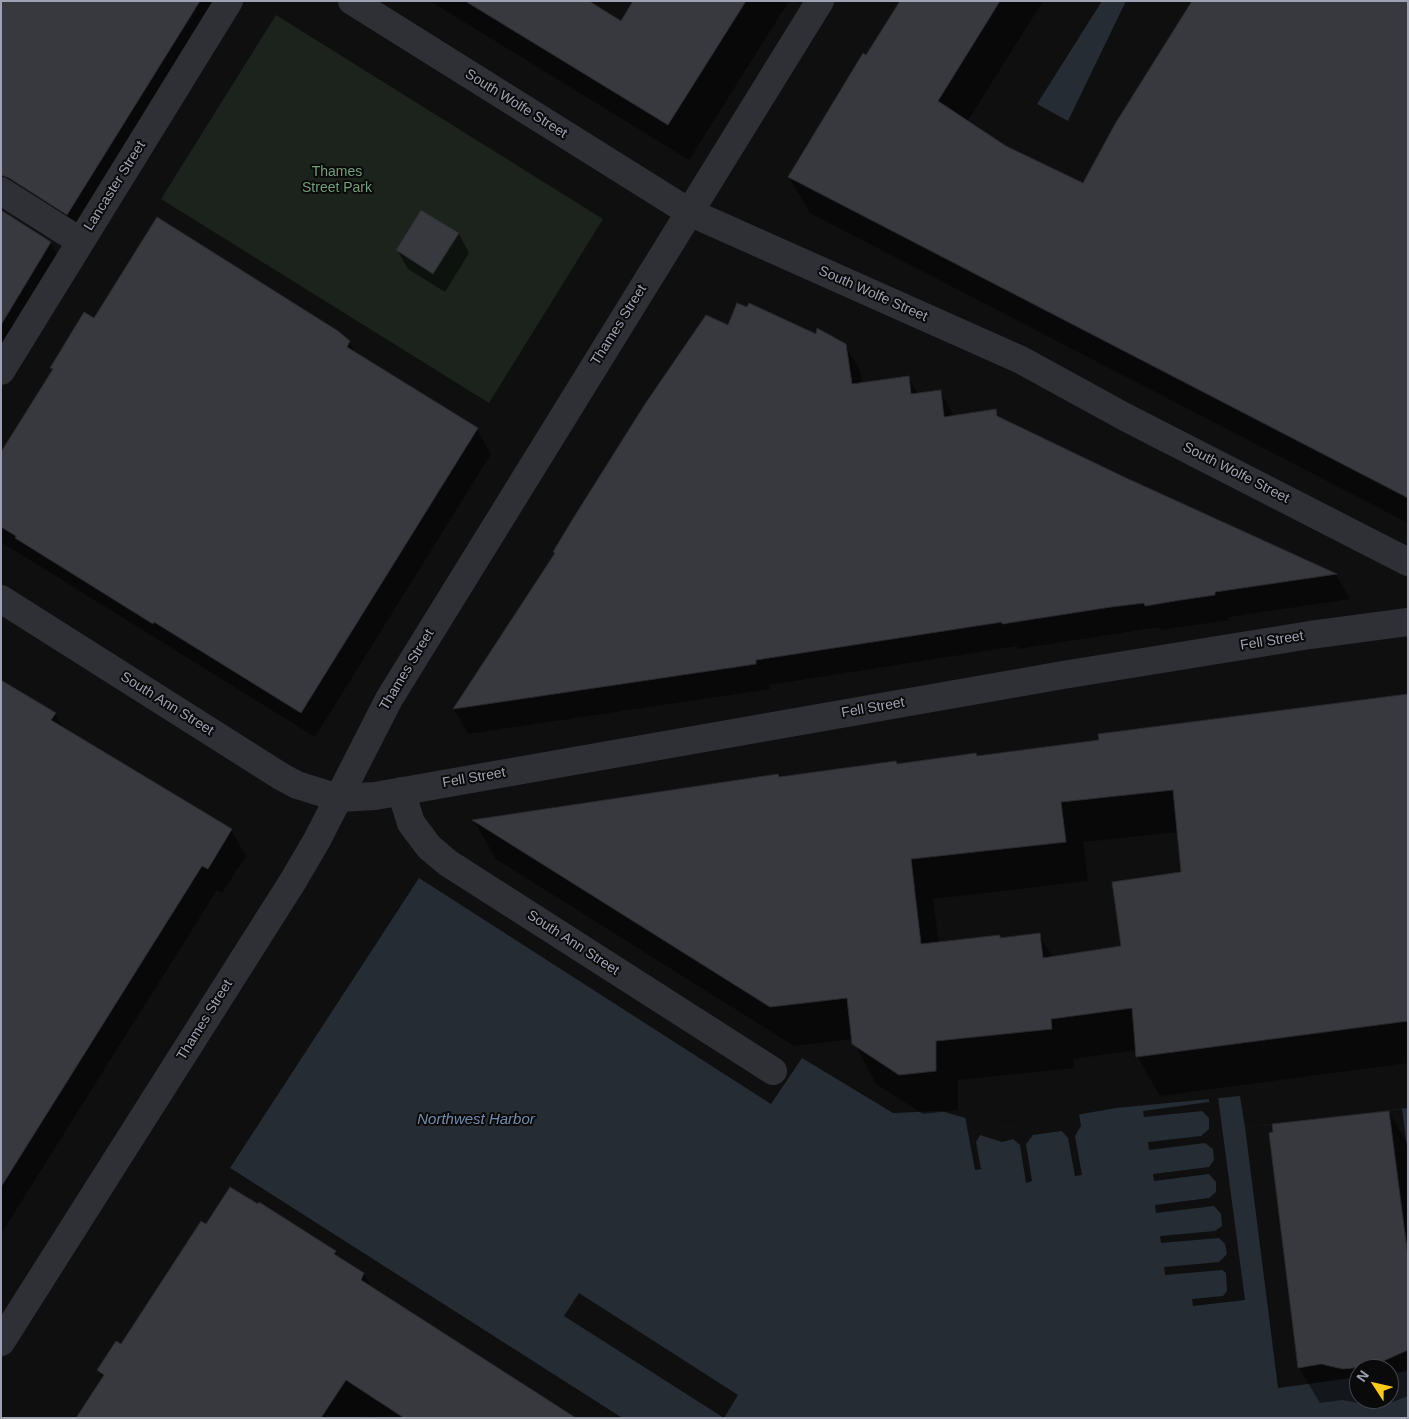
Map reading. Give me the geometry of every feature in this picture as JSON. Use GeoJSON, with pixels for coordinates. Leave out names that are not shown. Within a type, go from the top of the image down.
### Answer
{"type":"FeatureCollection","features":[{"type":"Feature","properties":{"kind":"street","name":"Lancaster Street"},"geometry":{"type":"LineString","coordinates":[[1,371],[229,1]]}},
{"type":"Feature","properties":{"kind":"street","name":"South Wolfe Street"},"geometry":{"type":"LineString","coordinates":[[352,1],[689,212],[1021,360],[1125,417],[1408,562]]}},
{"type":"Feature","properties":{"kind":"street","name":"Thames Street"},"geometry":{"type":"LineString","coordinates":[[1,1342],[293,881],[339,798],[362,749],[389,699],[820,1]]}},
{"type":"Feature","properties":{"kind":"street"},"geometry":{"type":"LineString","coordinates":[[1,191],[80,241]]}},
{"type":"Feature","properties":{"kind":"street","name":"South Ann Street"},"geometry":{"type":"LineString","coordinates":[[1,599],[297,786],[339,798]]}},
{"type":"Feature","properties":{"kind":"street","name":"Fell Street"},"geometry":{"type":"LineString","coordinates":[[339,798],[376,796],[1063,675],[1310,635],[1408,622]]}},
{"type":"Feature","properties":{"kind":"street","name":"South Ann Street"},"geometry":{"type":"LineString","coordinates":[[401,791],[411,822],[429,847],[448,863],[773,1071]]}},
{"type":"Feature","properties":{"kind":"green space","name":"Thames Street Park"},"geometry":{"type":"Polygon","coordinates":[[[276,15],[603,219],[489,403],[161,199],[276,15]]]}},
{"type":"Feature","properties":{"kind":"water"},"geometry":{"type":"Polygon","coordinates":[[[1102,1],[1126,1],[1068,121],[1037,104],[1102,1]]]}},
{"type":"Feature","properties":{"kind":"water","name":"Northwest Harbor"},"geometry":{"type":"Polygon","coordinates":[[[419,878],[771,1104],[802,1058],[893,1113],[941,1111],[1001,1128],[1116,1108],[1240,1096],[1245,1127],[1408,1108],[1408,1418],[622,1418],[230,1168],[419,878]]]}},
{"type":"Feature","properties":{"kind":"pier"},"geometry":{"type":"Polygon","coordinates":[[[1209,1097],[1218,1097],[1245,1300],[1193,1306],[1192,1299],[1223,1296],[1227,1291],[1226,1273],[1222,1270],[1165,1275],[1164,1267],[1219,1262],[1227,1254],[1225,1244],[1219,1238],[1161,1243],[1160,1236],[1215,1231],[1222,1226],[1221,1214],[1214,1206],[1156,1213],[1155,1205],[1209,1198],[1216,1192],[1216,1182],[1209,1174],[1154,1181],[1153,1174],[1209,1167],[1214,1160],[1213,1149],[1205,1143],[1149,1150],[1148,1142],[1201,1136],[1209,1129],[1209,1118],[1202,1111],[1144,1117],[1143,1111],[1209,1102],[1209,1097]]]}},
{"type":"Feature","properties":{"kind":"pier"},"geometry":{"type":"Polygon","coordinates":[[[1402,1109],[1408,1155],[1408,1371],[1399,1372],[1399,1359],[1349,1359],[1349,1378],[1278,1388],[1245,1127],[1402,1109]]]}},
{"type":"Feature","properties":{"kind":"pier"},"geometry":{"type":"Polygon","coordinates":[[[1079,1114],[1081,1126],[1075,1136],[1082,1175],[1075,1176],[1068,1138],[1062,1131],[1033,1135],[1026,1144],[1032,1181],[1026,1183],[1020,1145],[1013,1139],[1002,1142],[980,1135],[976,1142],[981,1169],[975,1170],[965,1116],[1001,1128],[1079,1114]]]}},
{"type":"Feature","properties":{"kind":"pier"},"geometry":{"type":"Polygon","coordinates":[[[230,1168],[622,1418],[617,1418],[229,1170],[230,1168]]]}},
{"type":"Feature","properties":{"kind":"pier"},"geometry":{"type":"Polygon","coordinates":[[[579,1293],[738,1395],[724,1418],[564,1316],[579,1293]]]}},
{"type":"Feature","properties":{"kind":"building"},"geometry":{"type":"Polygon","coordinates":[[[1,1],[200,1],[67,215],[9,178],[1,175],[1,1]]]}},
{"type":"Feature","properties":{"kind":"building"},"geometry":{"type":"Polygon","coordinates":[[[465,1],[589,1],[621,21],[633,1],[746,1],[668,125],[465,1]]]}},
{"type":"Feature","properties":{"kind":"building"},"geometry":{"type":"Polygon","coordinates":[[[900,1],[1000,1],[938,101],[1006,146],[1083,183],[1115,124],[1192,1],[1408,1],[1408,498],[788,177],[863,53],[866,55],[900,1]]]}},
{"type":"Feature","properties":{"kind":"building"},"geometry":{"type":"Polygon","coordinates":[[[1,210],[51,242],[1,325],[1,210]]]}},
{"type":"Feature","properties":{"kind":"building"},"geometry":{"type":"Polygon","coordinates":[[[421,210],[459,233],[433,274],[396,250],[421,210]]]}},
{"type":"Feature","properties":{"kind":"building"},"geometry":{"type":"Polygon","coordinates":[[[157,217],[338,331],[350,341],[347,347],[478,428],[301,713],[154,622],[153,624],[15,538],[16,536],[1,527],[1,452],[53,369],[50,368],[84,312],[94,318],[157,217]]]}},
{"type":"Feature","properties":{"kind":"building"},"geometry":{"type":"Polygon","coordinates":[[[737,303],[747,307],[749,303],[816,334],[817,328],[846,344],[852,384],[909,376],[911,394],[941,390],[944,417],[996,409],[997,416],[1124,477],[1337,574],[1215,592],[1215,595],[1145,606],[1144,603],[1002,624],[1002,622],[756,660],[756,664],[453,709],[555,553],[553,552],[574,517],[645,404],[706,315],[728,325],[737,303]]]}},
{"type":"Feature","properties":{"kind":"building"},"geometry":{"type":"Polygon","coordinates":[[[1,680],[56,713],[51,720],[232,829],[208,869],[202,866],[1,1187],[1,680]]]}},
{"type":"Feature","properties":{"kind":"building"},"geometry":{"type":"Polygon","coordinates":[[[1408,694],[1408,1021],[1136,1057],[1132,1008],[1051,1019],[1052,1029],[936,1041],[936,1071],[899,1075],[852,1044],[847,998],[770,1007],[472,820],[778,774],[779,777],[896,761],[897,764],[976,753],[977,756],[1099,740],[1098,734],[1408,694]],[[1173,790],[1061,802],[1066,842],[911,859],[921,944],[1000,935],[1000,938],[1040,933],[1043,958],[1121,946],[1112,882],[1181,872],[1173,790]]]}},
{"type":"Feature","properties":{"kind":"building"},"geometry":{"type":"Polygon","coordinates":[[[1389,1111],[1408,1257],[1408,1350],[1388,1359],[1349,1359],[1349,1368],[1343,1369],[1321,1364],[1298,1368],[1269,1133],[1273,1132],[1272,1124],[1389,1111]]]}},
{"type":"Feature","properties":{"kind":"building"},"geometry":{"type":"Polygon","coordinates":[[[230,1187],[258,1204],[259,1202],[336,1251],[334,1254],[364,1273],[361,1280],[576,1418],[404,1418],[346,1380],[321,1418],[76,1418],[104,1375],[97,1370],[116,1341],[121,1344],[201,1221],[206,1224],[230,1187]]]}}]}
